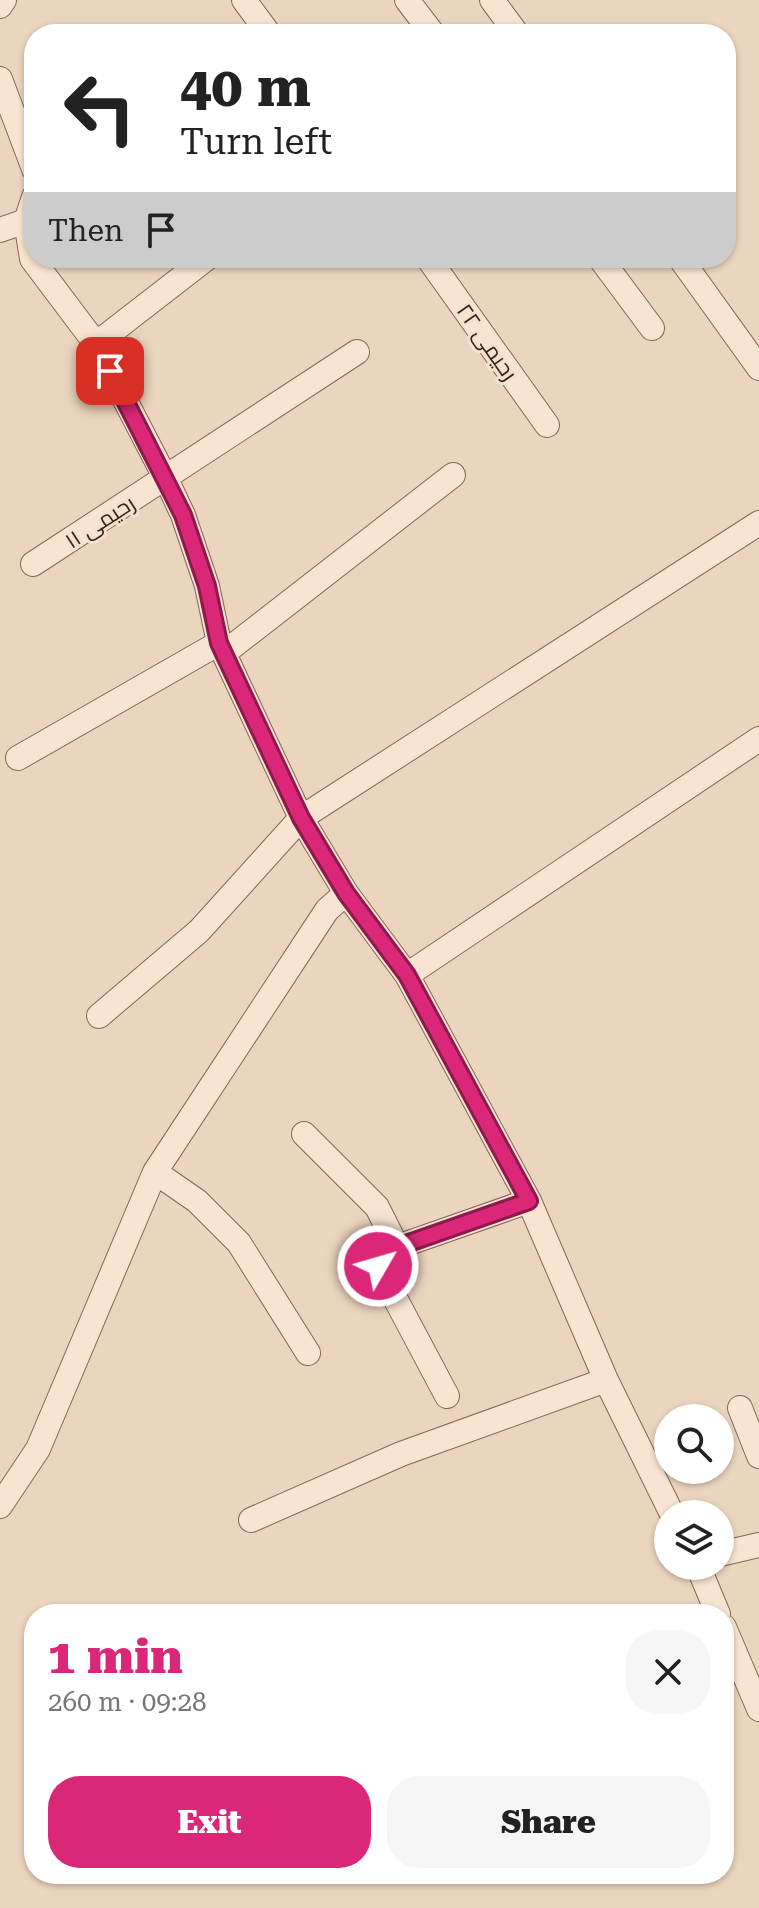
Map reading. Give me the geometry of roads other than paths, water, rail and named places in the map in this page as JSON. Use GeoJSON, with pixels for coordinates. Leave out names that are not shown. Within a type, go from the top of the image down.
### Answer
{"type":"FeatureCollection","features":[{"type":"Feature","properties":{"kind":"street"},"geometry":{"type":"LineString","coordinates":[[0,6],[4,0]]}},
{"type":"Feature","properties":{"kind":"street"},"geometry":{"type":"LineString","coordinates":[[244,0],[262,24]]}},
{"type":"Feature","properties":{"kind":"street"},"geometry":{"type":"LineString","coordinates":[[407,0],[425,24]]}},
{"type":"Feature","properties":{"kind":"street"},"geometry":{"type":"LineString","coordinates":[[492,0],[510,24]]}},
{"type":"Feature","properties":{"kind":"street"},"geometry":{"type":"LineString","coordinates":[[0,79],[24,143]]}},
{"type":"Feature","properties":{"kind":"street"},"geometry":{"type":"LineString","coordinates":[[0,230],[24,222]]}},
{"type":"Feature","properties":{"kind":"street"},"geometry":{"type":"LineString","coordinates":[[39,268],[96,344],[166,479],[183,515],[207,586],[221,648],[301,818],[346,893],[407,975],[529,1201],[606,1380],[665,1500]]}},
{"type":"Feature","properties":{"kind":"street"},"geometry":{"type":"LineString","coordinates":[[96,344],[194,268]]}},
{"type":"Feature","properties":{"kind":"street","name":"رحیمی ۲۲"},"geometry":{"type":"LineString","coordinates":[[435,268],[547,425]]}},
{"type":"Feature","properties":{"kind":"street"},"geometry":{"type":"LineString","coordinates":[[607,268],[652,328]]}},
{"type":"Feature","properties":{"kind":"street"},"geometry":{"type":"LineString","coordinates":[[687,268],[759,368]]}},
{"type":"Feature","properties":{"kind":"street","name":"رحیمی ۱۱"},"geometry":{"type":"LineString","coordinates":[[33,564],[357,352]]}},
{"type":"Feature","properties":{"kind":"street"},"geometry":{"type":"LineString","coordinates":[[18,758],[221,648],[453,475]]}},
{"type":"Feature","properties":{"kind":"street"},"geometry":{"type":"LineString","coordinates":[[99,1016],[199,931],[301,818],[759,523]]}},
{"type":"Feature","properties":{"kind":"street"},"geometry":{"type":"LineString","coordinates":[[407,975],[759,739]]}},
{"type":"Feature","properties":{"kind":"street"},"geometry":{"type":"LineString","coordinates":[[0,1506],[38,1449],[155,1172],[327,910],[346,893]]}},
{"type":"Feature","properties":{"kind":"street"},"geometry":{"type":"LineString","coordinates":[[304,1134],[377,1207],[397,1247]]}},
{"type":"Feature","properties":{"kind":"street"},"geometry":{"type":"LineString","coordinates":[[155,1172],[197,1201],[239,1243],[308,1353]]}},
{"type":"Feature","properties":{"kind":"street"},"geometry":{"type":"LineString","coordinates":[[447,1396],[378,1266],[378,1257],[383,1252],[529,1201]]}},
{"type":"Feature","properties":{"kind":"street"},"geometry":{"type":"LineString","coordinates":[[251,1520],[401,1454],[606,1380]]}},
{"type":"Feature","properties":{"kind":"street"},"geometry":{"type":"LineString","coordinates":[[740,1408],[759,1456]]}},
{"type":"Feature","properties":{"kind":"street"},"geometry":{"type":"LineString","coordinates":[[734,1551],[759,1545]]}},
{"type":"Feature","properties":{"kind":"street"},"geometry":{"type":"LineString","coordinates":[[704,1580],[714,1604]]}},
{"type":"Feature","properties":{"kind":"street"},"geometry":{"type":"LineString","coordinates":[[734,1643],[752,1672],[759,1709]]}}]}
